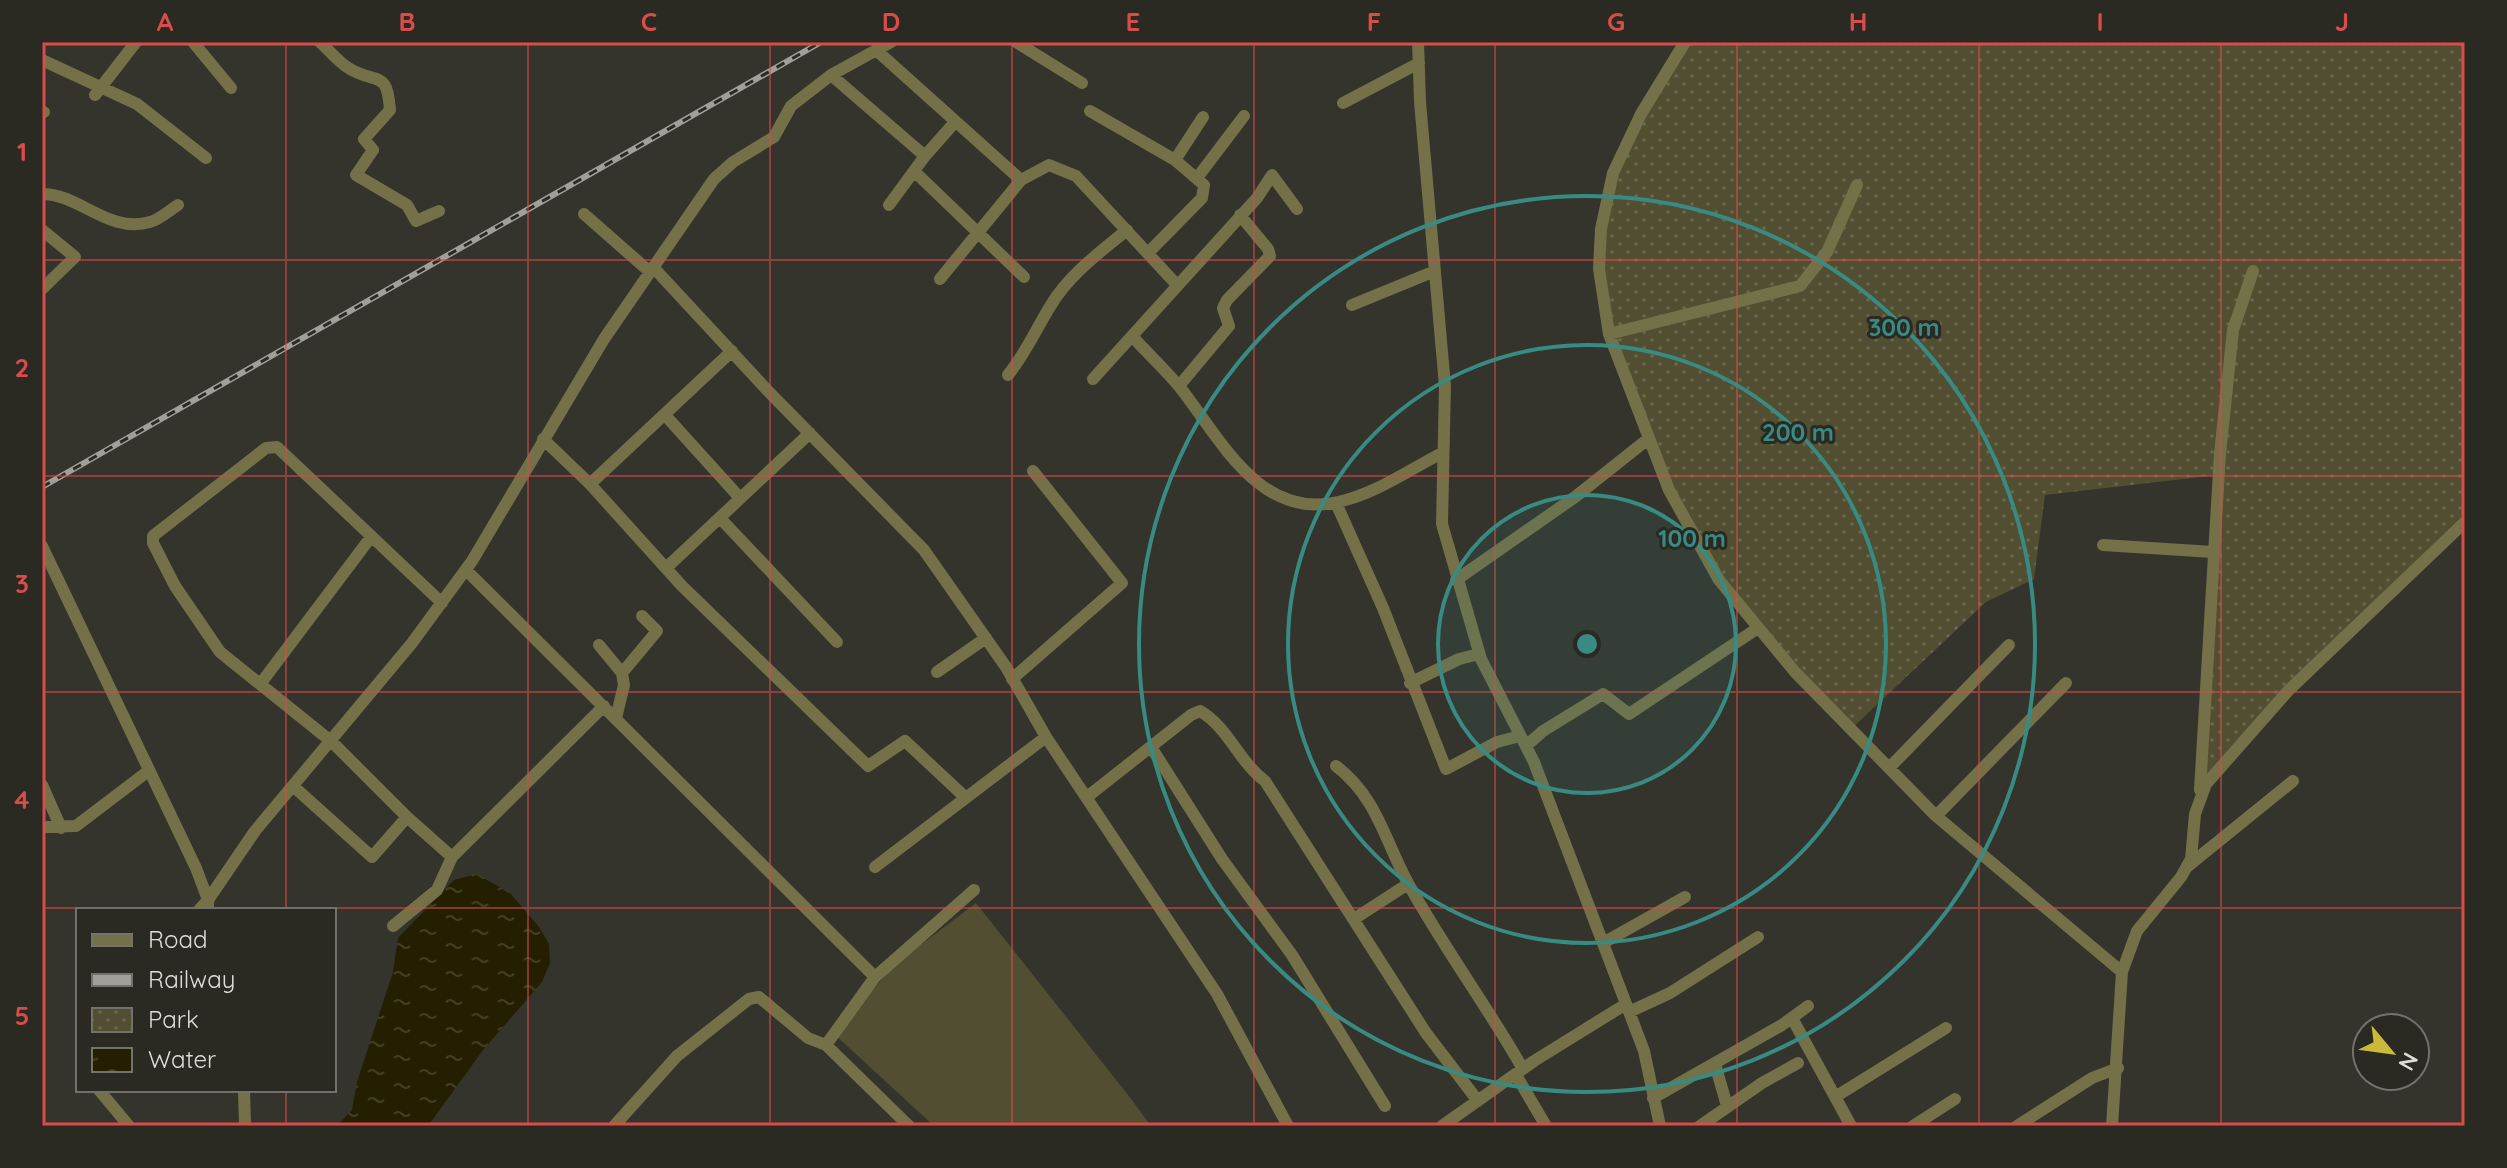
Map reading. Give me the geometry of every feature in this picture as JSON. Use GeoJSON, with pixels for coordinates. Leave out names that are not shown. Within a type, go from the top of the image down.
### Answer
{"type":"FeatureCollection","features":[{"type":"Feature","properties":{"kind":"street"},"geometry":{"type":"LineString","coordinates":[[97,92],[136,42]]}},
{"type":"Feature","properties":{"kind":"street"},"geometry":{"type":"LineString","coordinates":[[193,42],[231,88]]}},
{"type":"Feature","properties":{"kind":"street"},"geometry":{"type":"LineString","coordinates":[[320,42],[350,69],[379,77],[389,89],[390,110],[364,139],[373,150],[356,175],[407,205],[416,221],[439,211]]}},
{"type":"Feature","properties":{"kind":"street"},"geometry":{"type":"LineString","coordinates":[[205,907],[246,842],[332,742],[466,570],[543,439],[714,179],[733,162],[774,137],[791,106],[831,75],[891,42]]}},
{"type":"Feature","properties":{"kind":"street"},"geometry":{"type":"LineString","coordinates":[[1016,42],[1082,83]]}},
{"type":"Feature","properties":{"kind":"street"},"geometry":{"type":"LineString","coordinates":[[1418,42],[1445,386],[1442,524],[1479,654],[1523,741],[1644,1051],[1660,1126]]}},
{"type":"Feature","properties":{"kind":"street"},"geometry":{"type":"LineString","coordinates":[[1685,42],[1641,114],[1613,173],[1601,229],[1599,269],[1609,334],[1669,490],[1719,580],[1795,672],[1936,816],[2122,972]]}},
{"type":"Feature","properties":{"kind":"street"},"geometry":{"type":"LineString","coordinates":[[876,50],[1021,180]]}},
{"type":"Feature","properties":{"kind":"street"},"geometry":{"type":"LineString","coordinates":[[42,60],[97,92],[137,104],[206,158]]}},
{"type":"Feature","properties":{"kind":"street"},"geometry":{"type":"LineString","coordinates":[[1343,103],[1419,63]]}},
{"type":"Feature","properties":{"kind":"street"},"geometry":{"type":"LineString","coordinates":[[831,75],[925,156]]}},
{"type":"Feature","properties":{"kind":"street"},"geometry":{"type":"LineString","coordinates":[[1090,111],[1175,160],[1204,185],[1202,198],[1148,253]]}},
{"type":"Feature","properties":{"kind":"street"},"geometry":{"type":"LineString","coordinates":[[1197,178],[1244,116]]}},
{"type":"Feature","properties":{"kind":"street"},"geometry":{"type":"LineString","coordinates":[[1175,160],[1203,117]]}},
{"type":"Feature","properties":{"kind":"street"},"geometry":{"type":"LineString","coordinates":[[889,205],[955,122]]}},
{"type":"Feature","properties":{"kind":"street"},"geometry":{"type":"LineString","coordinates":[[940,279],[1021,180],[1049,165],[1066,170],[1177,285]]}},
{"type":"Feature","properties":{"kind":"street"},"geometry":{"type":"LineString","coordinates":[[914,171],[1024,277]]}},
{"type":"Feature","properties":{"kind":"street"},"geometry":{"type":"LineString","coordinates":[[1093,379],[1257,198],[1272,175],[1297,209]]}},
{"type":"Feature","properties":{"kind":"street"},"geometry":{"type":"LineString","coordinates":[[1609,334],[1800,286],[1827,252],[1857,185]]}},
{"type":"Feature","properties":{"kind":"street"},"geometry":{"type":"LineString","coordinates":[[42,194],[61,194],[103,219],[127,222],[150,222],[178,205]]}},
{"type":"Feature","properties":{"kind":"street"},"geometry":{"type":"LineString","coordinates":[[584,214],[652,270],[924,550],[986,638],[1046,737],[1217,994],[1288,1126]]}},
{"type":"Feature","properties":{"kind":"street"},"geometry":{"type":"LineString","coordinates":[[1179,386],[1229,326],[1224,304],[1270,256],[1268,249],[1240,215]]}},
{"type":"Feature","properties":{"kind":"street"},"geometry":{"type":"LineString","coordinates":[[42,230],[75,257],[42,289]]}},
{"type":"Feature","properties":{"kind":"street"},"geometry":{"type":"LineString","coordinates":[[1008,375],[1028,350],[1051,304],[1086,264],[1127,230]]}},
{"type":"Feature","properties":{"kind":"street"},"geometry":{"type":"LineString","coordinates":[[1352,305],[1435,271]]}},
{"type":"Feature","properties":{"kind":"street"},"geometry":{"type":"LineString","coordinates":[[2200,798],[2213,552],[2233,330],[2253,271]]}},
{"type":"Feature","properties":{"kind":"street"},"geometry":{"type":"LineString","coordinates":[[1132,336],[1179,386],[1234,459],[1268,493],[1292,504],[1336,503],[1369,492],[1442,453]]}},
{"type":"Feature","properties":{"kind":"street"},"geometry":{"type":"LineString","coordinates":[[590,484],[732,351]]}},
{"type":"Feature","properties":{"kind":"street"},"geometry":{"type":"LineString","coordinates":[[665,415],[740,498]]}},
{"type":"Feature","properties":{"kind":"street"},"geometry":{"type":"LineString","coordinates":[[666,568],[810,433]]}},
{"type":"Feature","properties":{"kind":"street"},"geometry":{"type":"LineString","coordinates":[[543,439],[590,484],[666,568],[868,766],[905,741],[966,798]]}},
{"type":"Feature","properties":{"kind":"street"},"geometry":{"type":"LineString","coordinates":[[1456,580],[1575,497],[1648,439]]}},
{"type":"Feature","properties":{"kind":"street"},"geometry":{"type":"LineString","coordinates":[[442,603],[277,447],[266,448],[153,536],[153,543],[175,586],[220,652],[332,742],[452,857]]}},
{"type":"Feature","properties":{"kind":"street"},"geometry":{"type":"LineString","coordinates":[[1012,679],[1122,583],[1033,471]]}},
{"type":"Feature","properties":{"kind":"street"},"geometry":{"type":"LineString","coordinates":[[1336,503],[1383,608],[1446,769],[1497,742],[1523,741],[1603,694],[1629,714],[1758,628]]}},
{"type":"Feature","properties":{"kind":"street"},"geometry":{"type":"LineString","coordinates":[[720,518],[837,642]]}},
{"type":"Feature","properties":{"kind":"street"},"geometry":{"type":"LineString","coordinates":[[2186,868],[2194,848],[2195,814],[2200,798],[2216,771],[2280,699],[2465,522]]}},
{"type":"Feature","properties":{"kind":"street"},"geometry":{"type":"LineString","coordinates":[[261,683],[371,537]]}},
{"type":"Feature","properties":{"kind":"street"},"geometry":{"type":"LineString","coordinates":[[2103,545],[2213,552]]}},
{"type":"Feature","properties":{"kind":"street"},"geometry":{"type":"LineString","coordinates":[[42,546],[147,772],[205,907]]}},
{"type":"Feature","properties":{"kind":"street"},"geometry":{"type":"LineString","coordinates":[[466,570],[875,977]]}},
{"type":"Feature","properties":{"kind":"street"},"geometry":{"type":"LineString","coordinates":[[622,673],[657,631],[642,616]]}},
{"type":"Feature","properties":{"kind":"street"},"geometry":{"type":"LineString","coordinates":[[937,672],[986,638]]}},
{"type":"Feature","properties":{"kind":"street"},"geometry":{"type":"LineString","coordinates":[[599,645],[622,673],[624,685],[616,718]]}},
{"type":"Feature","properties":{"kind":"street"},"geometry":{"type":"LineString","coordinates":[[1889,768],[2009,645]]}},
{"type":"Feature","properties":{"kind":"street"},"geometry":{"type":"LineString","coordinates":[[1410,683],[1459,659],[1479,654]]}},
{"type":"Feature","properties":{"kind":"street"},"geometry":{"type":"LineString","coordinates":[[1936,816],[2066,683]]}},
{"type":"Feature","properties":{"kind":"street"},"geometry":{"type":"LineString","coordinates":[[393,926],[437,890],[452,857],[604,706]]}},
{"type":"Feature","properties":{"kind":"street"},"geometry":{"type":"LineString","coordinates":[[1087,797],[1191,715],[1200,711],[1213,718],[1248,768],[1265,781],[1426,1033],[1478,1101]]}},
{"type":"Feature","properties":{"kind":"street"},"geometry":{"type":"LineString","coordinates":[[875,867],[1046,737]]}},
{"type":"Feature","properties":{"kind":"street"},"geometry":{"type":"LineString","coordinates":[[1151,747],[1216,850],[1292,955],[1385,1106]]}},
{"type":"Feature","properties":{"kind":"street"},"geometry":{"type":"LineString","coordinates":[[1336,766],[1355,780],[1370,799],[1408,884],[1520,1072],[1546,1126]]}},
{"type":"Feature","properties":{"kind":"street"},"geometry":{"type":"LineString","coordinates":[[42,827],[76,826],[147,772]]}},
{"type":"Feature","properties":{"kind":"street"},"geometry":{"type":"LineString","coordinates":[[2112,1126],[2122,972],[2137,931],[2186,868],[2293,781]]}},
{"type":"Feature","properties":{"kind":"street"},"geometry":{"type":"LineString","coordinates":[[42,785],[61,828]]}},
{"type":"Feature","properties":{"kind":"street"},"geometry":{"type":"LineString","coordinates":[[293,786],[372,857],[407,817]]}},
{"type":"Feature","properties":{"kind":"street"},"geometry":{"type":"LineString","coordinates":[[1354,919],[1408,884]]}},
{"type":"Feature","properties":{"kind":"street"},"geometry":{"type":"LineString","coordinates":[[826,1045],[875,977],[974,890]]}},
{"type":"Feature","properties":{"kind":"street"},"geometry":{"type":"LineString","coordinates":[[1603,943],[1685,897]]}},
{"type":"Feature","properties":{"kind":"street"},"geometry":{"type":"LineString","coordinates":[[1442,1126],[1520,1072],[1628,1008],[1670,993],[1758,937]]}},
{"type":"Feature","properties":{"kind":"street"},"geometry":{"type":"LineString","coordinates":[[614,1126],[677,1056],[749,999],[759,997],[808,1038],[826,1045],[909,1126]]}},
{"type":"Feature","properties":{"kind":"street"},"geometry":{"type":"LineString","coordinates":[[1653,1098],[1715,1064],[1808,1006]]}},
{"type":"Feature","properties":{"kind":"street"},"geometry":{"type":"LineString","coordinates":[[1792,1018],[1851,1126]]}},
{"type":"Feature","properties":{"kind":"street"},"geometry":{"type":"LineString","coordinates":[[1835,1097],[1946,1028]]}},
{"type":"Feature","properties":{"kind":"street"},"geometry":{"type":"LineString","coordinates":[[1700,1126],[1798,1063]]}},
{"type":"Feature","properties":{"kind":"street"},"geometry":{"type":"LineString","coordinates":[[1715,1064],[1727,1106]]}},
{"type":"Feature","properties":{"kind":"street"},"geometry":{"type":"LineString","coordinates":[[2017,1126],[2092,1078],[2118,1068]]}},
{"type":"Feature","properties":{"kind":"street"},"geometry":{"type":"LineString","coordinates":[[101,1092],[129,1126]]}},
{"type":"Feature","properties":{"kind":"street"},"geometry":{"type":"LineString","coordinates":[[244,1092],[245,1126]]}},
{"type":"Feature","properties":{"kind":"street"},"geometry":{"type":"LineString","coordinates":[[1913,1126],[1955,1099]]}},
{"type":"Feature","properties":{"kind":"green space"},"geometry":{"type":"Polygon","coordinates":[[[1685,42],[2465,42],[2465,521],[2288,691],[2206,784],[2218,475],[2045,495],[2034,579],[1986,602],[1851,729],[1719,580],[1669,490],[1609,334],[1599,269],[1613,173],[1685,42]]]}},
{"type":"Feature","properties":{"kind":"green space"},"geometry":{"type":"Polygon","coordinates":[[[976,903],[1151,1126],[934,1126],[833,1033],[897,963],[976,903]]]}},
{"type":"Feature","properties":{"kind":"water"},"geometry":{"type":"Polygon","coordinates":[[[476,874],[509,892],[539,927],[549,944],[550,963],[542,982],[483,1050],[428,1126],[337,1126],[352,1110],[357,1082],[393,972],[398,938],[454,880],[476,874]]]}},
{"type":"Feature","properties":{"kind":"railway"},"geometry":{"type":"LineString","coordinates":[[42,487],[821,42]]}}]}
